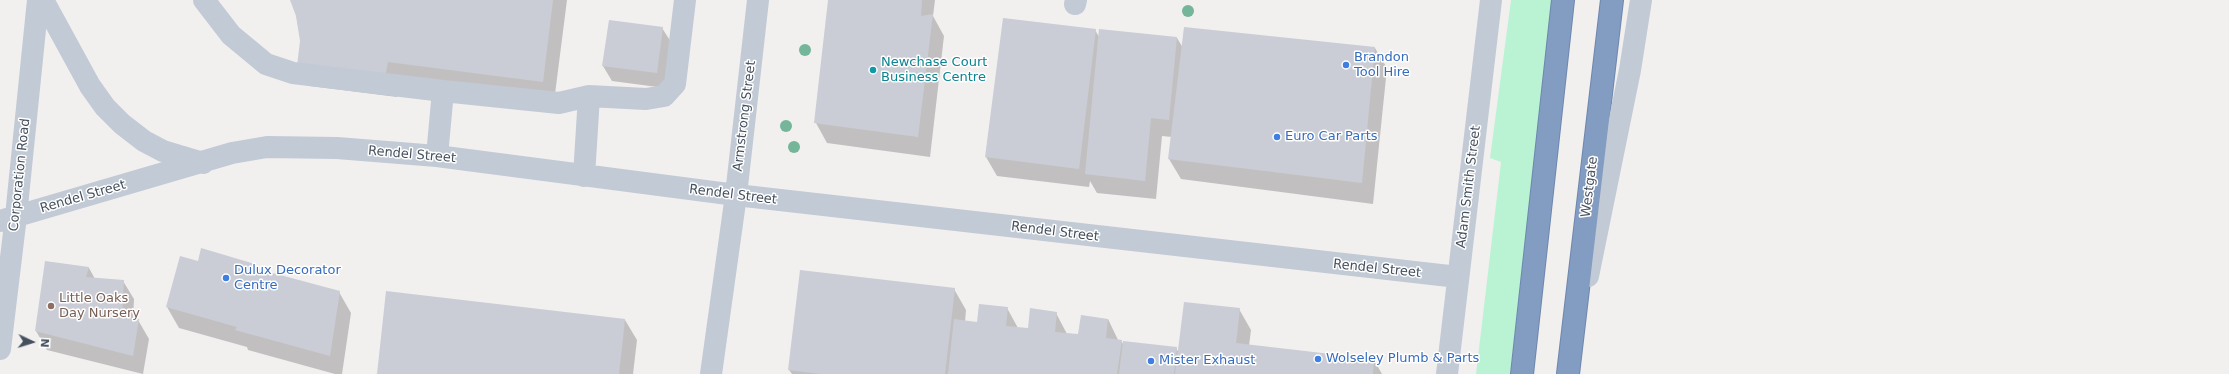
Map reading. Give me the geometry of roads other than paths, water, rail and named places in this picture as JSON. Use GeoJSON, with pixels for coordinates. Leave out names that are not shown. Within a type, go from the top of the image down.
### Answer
{"type":"FeatureCollection","features":[{"type":"Feature","properties":{"kind":"highway"},"geometry":{"type":"LineString","coordinates":[[1522,374],[1563,0]]}},
{"type":"Feature","properties":{"kind":"highway","name":"Westgate"},"geometry":{"type":"LineString","coordinates":[[1568,374],[1612,0]]}},
{"type":"Feature","properties":{"kind":"street","name":"Corporation Road"},"geometry":{"type":"LineString","coordinates":[[0,349],[8,219],[38,0]]}},
{"type":"Feature","properties":{"kind":"street"},"geometry":{"type":"LineString","coordinates":[[43,0],[90,86],[105,107],[122,124],[144,141],[163,152],[203,164]]}},
{"type":"Feature","properties":{"kind":"street"},"geometry":{"type":"LineString","coordinates":[[204,0],[231,35],[266,64],[293,73],[559,103],[589,96],[646,100],[664,96],[675,84],[684,0]]}},
{"type":"Feature","properties":{"kind":"street","name":"Armstrong Street"},"geometry":{"type":"LineString","coordinates":[[712,374],[736,195],[758,0]]}},
{"type":"Feature","properties":{"kind":"street","name":"Adam Smith Street"},"geometry":{"type":"LineString","coordinates":[[1447,374],[1491,0]]}},
{"type":"Feature","properties":{"kind":"street"},"geometry":{"type":"LineString","coordinates":[[1568,374],[1630,70],[1641,0]]}},
{"type":"Feature","properties":{"kind":"street"},"geometry":{"type":"LineString","coordinates":[[437,156],[444,91]]}},
{"type":"Feature","properties":{"kind":"street"},"geometry":{"type":"LineString","coordinates":[[584,176],[589,96]]}},
{"type":"Feature","properties":{"kind":"street","name":"Rendel Street"},"geometry":{"type":"LineString","coordinates":[[8,219],[203,164],[232,154],[267,147],[337,148],[437,156],[736,195],[1458,278]]}},
{"type":"Feature","properties":{"kind":"place","name":"Brandon Tool Hire"},"geometry":{"type":"Point","coordinates":[1346,65]}},
{"type":"Feature","properties":{"kind":"place","name":"Newchase Court Business Centre"},"geometry":{"type":"Point","coordinates":[873,70]}},
{"type":"Feature","properties":{"kind":"place","name":"Euro Car Parts"},"geometry":{"type":"Point","coordinates":[1277,137]}},
{"type":"Feature","properties":{"kind":"place","name":"Dulux Decorator Centre"},"geometry":{"type":"Point","coordinates":[226,278]}},
{"type":"Feature","properties":{"kind":"place","name":"Little Oaks Day Nursery"},"geometry":{"type":"Point","coordinates":[51,306]}},
{"type":"Feature","properties":{"kind":"place","name":"Wolseley Plumb & Parts"},"geometry":{"type":"Point","coordinates":[1318,359]}},
{"type":"Feature","properties":{"kind":"place","name":"Mister Exhaust"},"geometry":{"type":"Point","coordinates":[1151,361]}}]}
